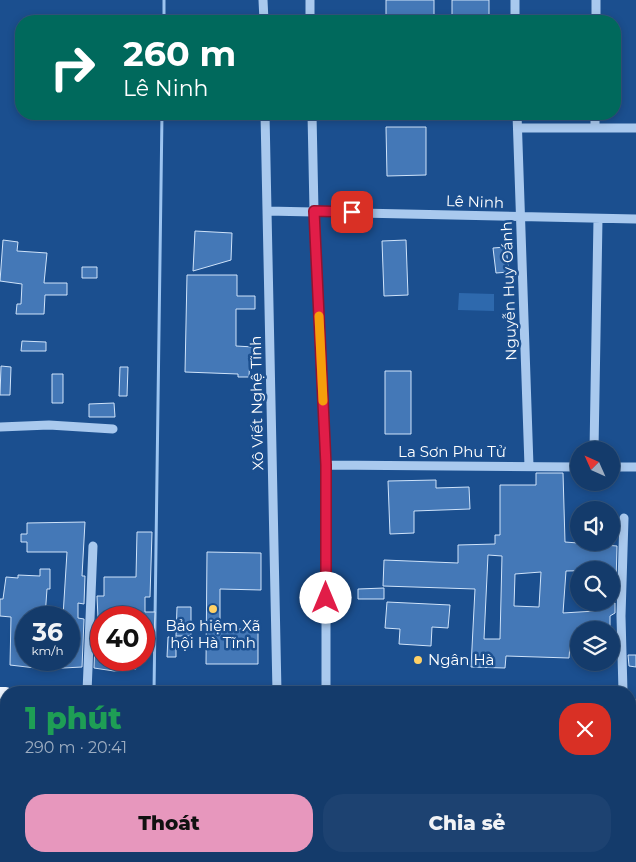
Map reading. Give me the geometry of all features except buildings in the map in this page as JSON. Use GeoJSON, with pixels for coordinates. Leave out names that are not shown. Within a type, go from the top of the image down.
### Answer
{"type":"FeatureCollection","features":[{"type":"Feature","properties":{"kind":"street"},"geometry":{"type":"LineString","coordinates":[[263,0],[264,15]]}},
{"type":"Feature","properties":{"kind":"street"},"geometry":{"type":"LineString","coordinates":[[310,0],[310,15]]}},
{"type":"Feature","properties":{"kind":"street"},"geometry":{"type":"LineString","coordinates":[[515,0],[515,15]]}},
{"type":"Feature","properties":{"kind":"street"},"geometry":{"type":"LineString","coordinates":[[596,0],[596,15]]}},
{"type":"Feature","properties":{"kind":"street","name":"Xô Viết Nghệ Tĩnh"},"geometry":{"type":"LineString","coordinates":[[265,120],[277,686]]}},
{"type":"Feature","properties":{"kind":"street"},"geometry":{"type":"LineString","coordinates":[[312,120],[314,211],[326,465],[326,686]]}},
{"type":"Feature","properties":{"kind":"street","name":"Nguyễn Huy Oánh"},"geometry":{"type":"LineString","coordinates":[[518,120],[529,466]]}},
{"type":"Feature","properties":{"kind":"street"},"geometry":{"type":"LineString","coordinates":[[595,120],[595,128]]}},
{"type":"Feature","properties":{"kind":"street"},"geometry":{"type":"LineString","coordinates":[[518,128],[636,128]]}},
{"type":"Feature","properties":{"kind":"street","name":"Lê Ninh"},"geometry":{"type":"LineString","coordinates":[[267,211],[636,219]]}},
{"type":"Feature","properties":{"kind":"street"},"geometry":{"type":"LineString","coordinates":[[594,441],[598,219]]}},
{"type":"Feature","properties":{"kind":"street"},"geometry":{"type":"LineString","coordinates":[[0,427],[49,426],[113,430]]}},
{"type":"Feature","properties":{"kind":"street","name":"La Sơn Phu Tử"},"geometry":{"type":"LineString","coordinates":[[326,465],[570,467]]}},
{"type":"Feature","properties":{"kind":"street"},"geometry":{"type":"LineString","coordinates":[[620,467],[636,467]]}},
{"type":"Feature","properties":{"kind":"street"},"geometry":{"type":"LineString","coordinates":[[623,686],[621,616],[624,518]]}},
{"type":"Feature","properties":{"kind":"street"},"geometry":{"type":"LineString","coordinates":[[87,686],[93,546]]}},
{"type":"Feature","properties":{"kind":"shaded area"},"geometry":{"type":"Polygon","coordinates":[[[459,293],[494,294],[494,311],[458,310],[459,293]]]}},
{"type":"Feature","properties":{"kind":"waterway"},"geometry":{"type":"LineString","coordinates":[[164,0],[164,15]]}},
{"type":"Feature","properties":{"kind":"waterway"},"geometry":{"type":"LineString","coordinates":[[154,686],[162,120]]}},
{"type":"Feature","properties":{"kind":"slow traffic"},"geometry":{"type":"LineString","coordinates":[[319,316],[323,401]]}},
{"type":"Feature","properties":{"kind":"place","name":"Bảo hiệm Xã hội Hà Tĩnh"},"geometry":{"type":"Point","coordinates":[213,609]}},
{"type":"Feature","properties":{"kind":"place","name":"Ngân Hà"},"geometry":{"type":"Point","coordinates":[418,660]}},
{"type":"Feature","properties":{"kind":"route"},"geometry":{"type":"LineString","coordinates":[[326,598],[326,465],[314,211],[352,212]]}}]}
